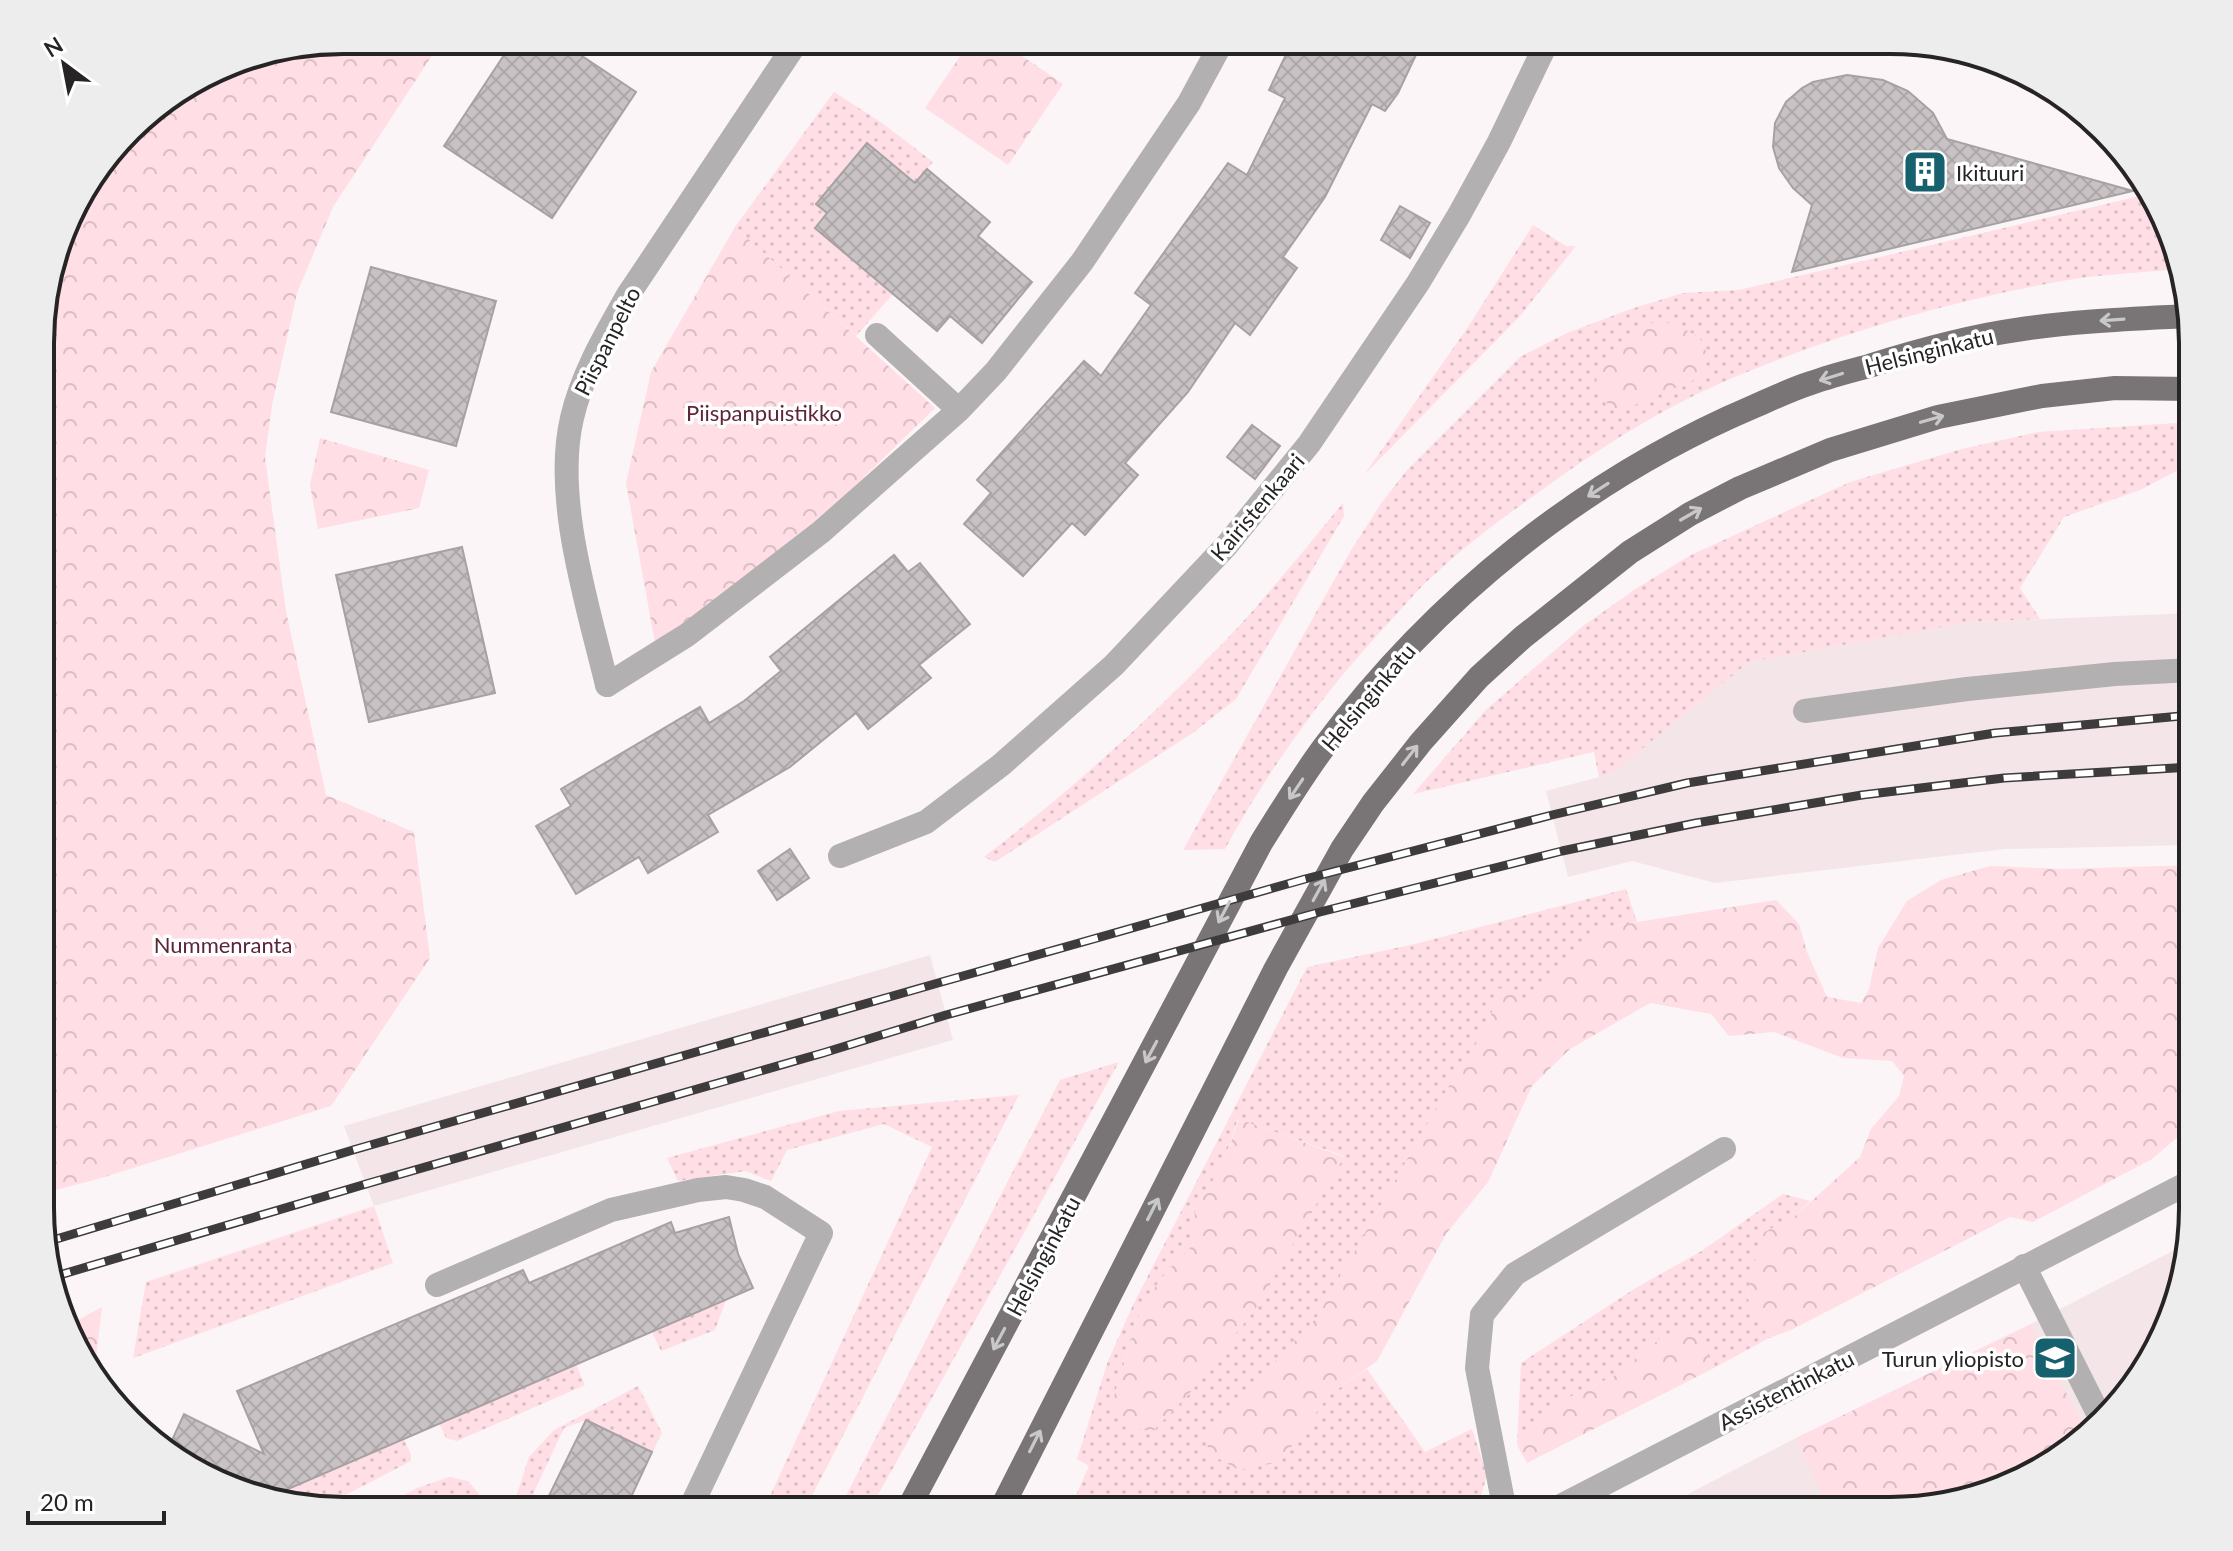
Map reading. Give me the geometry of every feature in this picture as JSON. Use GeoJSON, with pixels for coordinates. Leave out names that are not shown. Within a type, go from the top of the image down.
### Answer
{"type":"FeatureCollection","features":[{"type":"Feature","properties":{"kind":"main road","name":"Helsinginkatu"},"geometry":{"type":"LineString","coordinates":[[914,1497],[1261,843],[1324,747],[1379,680],[1471,586],[1529,539],[1645,460],[1721,420],[1809,384],[1929,348],[2014,330],[2108,319],[2178,316]]}},
{"type":"Feature","properties":{"kind":"main road"},"geometry":{"type":"LineString","coordinates":[[1007,1497],[1276,968],[1342,849],[1421,742],[1479,677],[1523,637],[1630,552],[1690,514],[1740,488],[1830,450],[1938,417],[2042,396],[2115,388],[2179,389]]}},
{"type":"Feature","properties":{"kind":"street","name":"Piispanpelto"},"geometry":{"type":"LineString","coordinates":[[789,54],[628,295],[580,387],[571,420],[568,488],[575,553],[607,685],[687,635],[821,532],[959,410]]}},
{"type":"Feature","properties":{"kind":"street"},"geometry":{"type":"LineString","coordinates":[[877,335],[959,410],[996,371],[1082,262],[1189,103],[1215,54]]}},
{"type":"Feature","properties":{"kind":"street","name":"Kairistenkaari"},"geometry":{"type":"LineString","coordinates":[[840,856],[926,822],[1001,765],[1114,665],[1227,545],[1309,444],[1418,283],[1499,142],[1541,54]]}},
{"type":"Feature","properties":{"kind":"street"},"geometry":{"type":"LineString","coordinates":[[1805,711],[1967,689],[2179,671]]}},
{"type":"Feature","properties":{"kind":"street"},"geometry":{"type":"LineString","coordinates":[[1502,1497],[1477,1368],[1482,1315],[1515,1274],[1724,1149]]}},
{"type":"Feature","properties":{"kind":"street"},"geometry":{"type":"LineString","coordinates":[[437,1285],[611,1210],[698,1190],[726,1187],[755,1193],[821,1233],[696,1497]]}},
{"type":"Feature","properties":{"kind":"street","name":"Assistentinkatu"},"geometry":{"type":"LineString","coordinates":[[1578,1497],[2179,1188]]}},
{"type":"Feature","properties":{"kind":"street"},"geometry":{"type":"LineString","coordinates":[[2024,1266],[2096,1410]]}},
{"type":"Feature","properties":{"kind":"shaded area"},"geometry":{"type":"Polygon","coordinates":[[[2179,614],[2179,845],[2005,849],[1715,883],[1632,861],[1568,877],[1546,791],[1611,774],[1749,662],[1969,622],[2179,614]]]}},
{"type":"Feature","properties":{"kind":"shaded area"},"geometry":{"type":"Polygon","coordinates":[[[930,955],[953,1040],[374,1206],[344,1126],[930,955]]]}},
{"type":"Feature","properties":{"kind":"shaded area","name":"Turun yliopisto"},"geometry":{"type":"Polygon","coordinates":[[[2176,1249],[2164,1301],[2130,1369],[2107,1399],[2081,1425],[2051,1448],[2018,1467],[1983,1482],[1928,1495],[1682,1497],[1796,1438],[2031,1324],[2176,1249]]]}},
{"type":"Feature","properties":{"kind":"green space","name":"Nummenranta"},"geometry":{"type":"Polygon","coordinates":[[[433,54],[333,207],[297,293],[272,405],[265,457],[286,611],[326,795],[414,832],[430,958],[331,1106],[54,1190],[54,343],[56,305],[69,250],[93,198],[126,152],[152,126],[198,93],[250,69],[305,56],[433,54]]]}},
{"type":"Feature","properties":{"kind":"green space"},"geometry":{"type":"Polygon","coordinates":[[[962,54],[1019,54],[1063,84],[1008,165],[925,108],[962,54]]]}},
{"type":"Feature","properties":{"kind":"green space"},"geometry":{"type":"Polygon","coordinates":[[[834,92],[882,123],[933,162],[915,183],[827,213],[815,228],[893,294],[856,336],[735,227],[834,92]]]}},
{"type":"Feature","properties":{"kind":"green space"},"geometry":{"type":"Polygon","coordinates":[[[2139,196],[2157,232],[2169,270],[2081,278],[2025,288],[1858,332],[1777,360],[1713,387],[1642,424],[1522,504],[1428,580],[1368,645],[1301,728],[1261,787],[1225,849],[1183,850],[1350,552],[1407,470],[1520,357],[1567,333],[1683,293],[1739,290],[2139,196]]]}},
{"type":"Feature","properties":{"kind":"green space"},"geometry":{"type":"Polygon","coordinates":[[[1533,225],[1566,246],[1576,246],[1520,316],[1364,475],[1466,330],[1533,225]]]}},
{"type":"Feature","properties":{"kind":"green space","name":"Piispanpuistikko"},"geometry":{"type":"Polygon","coordinates":[[[735,227],[935,408],[823,517],[655,643],[626,483],[651,372],[735,227]]]}},
{"type":"Feature","properties":{"kind":"green space"},"geometry":{"type":"Polygon","coordinates":[[[1650,323],[1673,323],[1700,338],[1709,358],[1699,378],[1616,413],[1598,387],[1599,368],[1614,350],[1650,323]]]}},
{"type":"Feature","properties":{"kind":"green space"},"geometry":{"type":"Polygon","coordinates":[[[2179,423],[2179,470],[2140,490],[2064,517],[2020,588],[2040,619],[1969,622],[1749,662],[1611,774],[1599,777],[1594,752],[1413,794],[1486,710],[1583,626],[1691,555],[1850,482],[1962,449],[2039,432],[2179,423]]]}},
{"type":"Feature","properties":{"kind":"green space"},"geometry":{"type":"Polygon","coordinates":[[[320,438],[429,470],[419,508],[318,529],[310,485],[320,438]]]}},
{"type":"Feature","properties":{"kind":"green space"},"geometry":{"type":"Polygon","coordinates":[[[1343,503],[1344,516],[1236,699],[1194,732],[995,862],[984,857],[1085,775],[1180,686],[1241,624],[1343,503]]]}},
{"type":"Feature","properties":{"kind":"green space"},"geometry":{"type":"Polygon","coordinates":[[[2179,865],[2179,1136],[2152,1159],[2033,1222],[2010,1217],[1791,1330],[1769,1338],[1747,1297],[1761,1234],[1795,1216],[1860,1157],[1871,1129],[1899,1096],[1904,1076],[1892,1061],[1843,1058],[1774,1032],[1729,1036],[1711,1014],[1650,1003],[1570,1049],[1532,1086],[1488,1182],[1446,1234],[1377,1361],[1329,1395],[1280,1462],[1239,1470],[1210,1454],[1205,1438],[1317,1317],[1449,1086],[1487,1027],[1500,988],[1531,1002],[1592,931],[1776,900],[1799,924],[1807,952],[1827,997],[1861,1003],[1869,989],[1878,948],[1907,901],[1941,880],[1990,866],[2062,869],[2179,865]]]}},
{"type":"Feature","properties":{"kind":"green space"},"geometry":{"type":"Polygon","coordinates":[[[1626,889],[1637,922],[1592,931],[1530,1003],[1500,988],[1487,1027],[1449,1086],[1317,1317],[1205,1438],[1280,1462],[1329,1395],[1367,1369],[1425,1452],[1472,1429],[1487,1475],[1481,1497],[1075,1497],[1089,1466],[1077,1459],[1108,1361],[1133,1305],[1307,967],[1415,944],[1626,889]],[[1238,1119],[1223,1164],[1195,1210],[1194,1244],[1168,1270],[1143,1303],[1111,1406],[1126,1428],[1344,1156],[1238,1119]]]}},
{"type":"Feature","properties":{"kind":"green space"},"geometry":{"type":"Polygon","coordinates":[[[1119,1062],[877,1497],[845,1497],[1060,1080],[1119,1062]]]}},
{"type":"Feature","properties":{"kind":"green space"},"geometry":{"type":"Polygon","coordinates":[[[1019,1095],[811,1497],[770,1497],[932,1147],[884,1124],[787,1150],[771,1181],[745,1171],[678,1181],[667,1158],[839,1111],[1019,1095]]]}},
{"type":"Feature","properties":{"kind":"green space"},"geometry":{"type":"Polygon","coordinates":[[[1239,1119],[1344,1157],[1256,1308],[1189,1394],[1153,1431],[1126,1428],[1111,1406],[1143,1303],[1168,1270],[1194,1244],[1195,1210],[1223,1164],[1239,1119]]]}},
{"type":"Feature","properties":{"kind":"green space"},"geometry":{"type":"Polygon","coordinates":[[[1783,1194],[1810,1201],[1795,1216],[1761,1234],[1747,1297],[1769,1338],[1712,1369],[1703,1343],[1686,1326],[1661,1338],[1614,1376],[1549,1407],[1517,1445],[1521,1363],[1634,1289],[1700,1252],[1783,1194]]]}},
{"type":"Feature","properties":{"kind":"green space"},"geometry":{"type":"Polygon","coordinates":[[[374,1206],[393,1263],[133,1358],[146,1282],[374,1206]]]}},
{"type":"Feature","properties":{"kind":"green space"},"geometry":{"type":"Polygon","coordinates":[[[726,1300],[715,1330],[661,1351],[652,1332],[726,1300]]]}},
{"type":"Feature","properties":{"kind":"green space"},"geometry":{"type":"Polygon","coordinates":[[[102,1307],[96,1358],[84,1336],[77,1321],[102,1307]]]}},
{"type":"Feature","properties":{"kind":"green space"},"geometry":{"type":"Polygon","coordinates":[[[2031,1324],[2082,1424],[2035,1458],[1983,1482],[1928,1495],[1890,1497],[1823,1497],[1796,1438],[2031,1324]]]}},
{"type":"Feature","properties":{"kind":"green space"},"geometry":{"type":"Polygon","coordinates":[[[1686,1326],[1703,1343],[1712,1369],[1527,1463],[1517,1445],[1549,1407],[1614,1376],[1661,1338],[1686,1326]]]}},
{"type":"Feature","properties":{"kind":"green space"},"geometry":{"type":"Polygon","coordinates":[[[576,1364],[585,1385],[457,1441],[446,1438],[439,1423],[576,1364]]]}},
{"type":"Feature","properties":{"kind":"green space"},"geometry":{"type":"Polygon","coordinates":[[[638,1386],[662,1433],[652,1453],[586,1420],[564,1428],[533,1494],[540,1497],[516,1497],[529,1457],[554,1430],[638,1386]]]}},
{"type":"Feature","properties":{"kind":"green space"},"geometry":{"type":"Polygon","coordinates":[[[404,1439],[411,1455],[411,1461],[342,1497],[284,1490],[404,1439]]]}},
{"type":"Feature","properties":{"kind":"green space"},"geometry":{"type":"Polygon","coordinates":[[[449,1477],[468,1481],[479,1497],[400,1497],[449,1477]]]}},
{"type":"Feature","properties":{"kind":"building"},"geometry":{"type":"Polygon","coordinates":[[[505,54],[579,54],[636,92],[552,218],[444,146],[505,54]]]}},
{"type":"Feature","properties":{"kind":"building"},"geometry":{"type":"Polygon","coordinates":[[[1286,54],[1416,54],[1398,93],[1385,111],[1372,104],[1325,197],[1283,257],[1297,268],[1250,335],[1235,323],[1188,392],[1125,463],[1138,475],[1085,535],[1072,523],[1023,576],[964,524],[991,493],[977,480],[1084,361],[1101,376],[1151,305],[1135,293],[1228,163],[1247,175],[1285,98],[1269,90],[1286,54]]]}},
{"type":"Feature","properties":{"kind":"building","name":"Ikituuri"},"geometry":{"type":"Polygon","coordinates":[[[1847,75],[1883,80],[1908,91],[1933,113],[1947,139],[2133,191],[1792,272],[1812,205],[1793,188],[1779,168],[1773,147],[1775,123],[1786,102],[1802,88],[1813,82],[1847,75]]]}},
{"type":"Feature","properties":{"kind":"building"},"geometry":{"type":"Polygon","coordinates":[[[867,143],[915,183],[927,169],[990,222],[978,236],[1032,282],[982,343],[950,316],[937,331],[815,228],[827,213],[816,204],[867,143]]]}},
{"type":"Feature","properties":{"kind":"building"},"geometry":{"type":"Polygon","coordinates":[[[1400,206],[1430,223],[1410,258],[1381,240],[1400,206]]]}},
{"type":"Feature","properties":{"kind":"building"},"geometry":{"type":"Polygon","coordinates":[[[371,267],[496,301],[456,446],[331,412],[371,267]]]}},
{"type":"Feature","properties":{"kind":"building"},"geometry":{"type":"Polygon","coordinates":[[[1252,425],[1280,446],[1255,479],[1227,457],[1252,425]]]}},
{"type":"Feature","properties":{"kind":"building"},"geometry":{"type":"Polygon","coordinates":[[[462,547],[495,693],[369,722],[336,575],[462,547]]]}},
{"type":"Feature","properties":{"kind":"building"},"geometry":{"type":"Polygon","coordinates":[[[894,555],[908,572],[920,563],[970,624],[919,665],[931,678],[868,729],[856,713],[790,767],[708,815],[718,832],[648,873],[639,857],[576,894],[536,826],[571,806],[561,789],[700,707],[709,723],[744,701],[781,671],[770,657],[894,555]]]}},
{"type":"Feature","properties":{"kind":"building"},"geometry":{"type":"Polygon","coordinates":[[[790,849],[809,878],[777,900],[758,871],[790,849]]]}},
{"type":"Feature","properties":{"kind":"building"},"geometry":{"type":"Polygon","coordinates":[[[729,1217],[738,1254],[753,1288],[284,1491],[232,1475],[172,1440],[184,1414],[264,1454],[237,1391],[523,1270],[529,1283],[671,1222],[675,1233],[729,1217]]]}},
{"type":"Feature","properties":{"kind":"building"},"geometry":{"type":"Polygon","coordinates":[[[586,1420],[652,1452],[631,1497],[548,1497],[586,1420]]]}},
{"type":"Feature","properties":{"kind":"railway"},"geometry":{"type":"LineString","coordinates":[[56,1239],[353,1150],[938,983],[1305,879],[1552,815],[1687,783],[1995,733],[2179,716]]}},
{"type":"Feature","properties":{"kind":"railway"},"geometry":{"type":"LineString","coordinates":[[62,1274],[946,1015],[1320,912],[1562,851],[1696,823],[1862,795],[2004,778],[2179,768]]}},
{"type":"Feature","properties":{"kind":"place","name":"Ikituuri"},"geometry":{"type":"Point","coordinates":[1925,172]}},
{"type":"Feature","properties":{"kind":"place","name":"Turun yliopisto"},"geometry":{"type":"Point","coordinates":[2055,1358]}}]}
